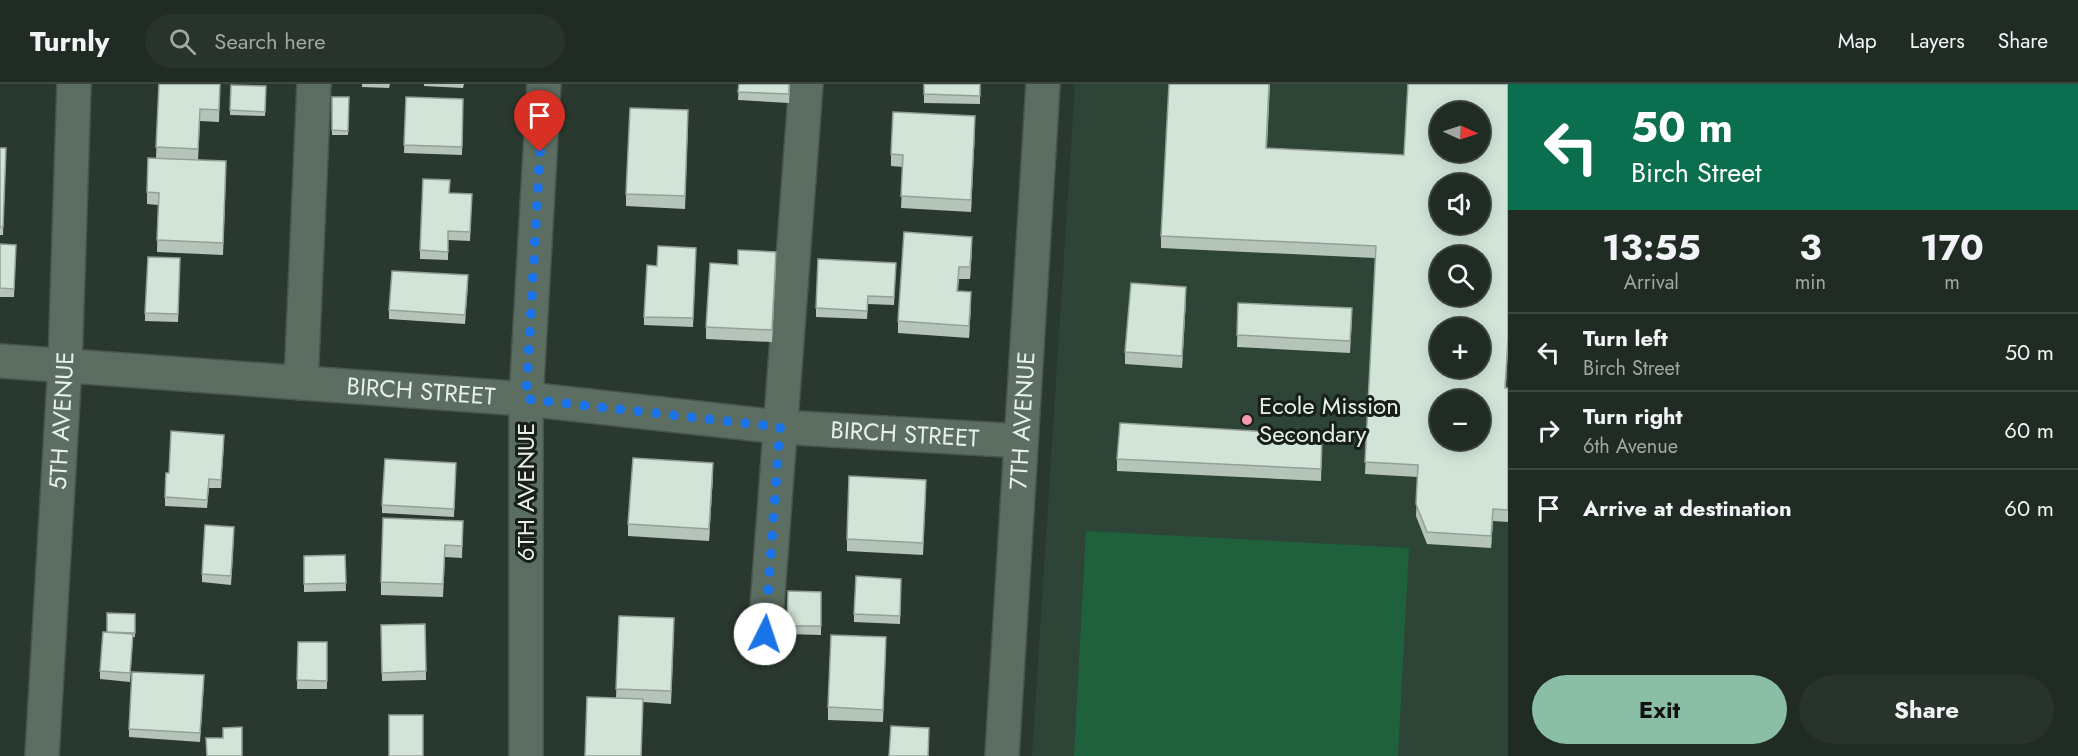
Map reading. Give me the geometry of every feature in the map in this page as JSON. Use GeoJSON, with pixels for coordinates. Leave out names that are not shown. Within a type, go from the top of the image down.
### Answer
{"type":"FeatureCollection","features":[{"type":"Feature","properties":{"kind":"street","name":"5TH AVENUE"},"geometry":{"type":"LineString","coordinates":[[42,756],[65,365],[74,84]]}},
{"type":"Feature","properties":{"kind":"street"},"geometry":{"type":"LineString","coordinates":[[301,383],[314,84]]}},
{"type":"Feature","properties":{"kind":"street","name":"6TH AVENUE"},"geometry":{"type":"LineString","coordinates":[[526,756],[526,399],[544,84]]}},
{"type":"Feature","properties":{"kind":"street"},"geometry":{"type":"LineString","coordinates":[[765,634],[806,84]]}},
{"type":"Feature","properties":{"kind":"street","name":"7TH AVENUE"},"geometry":{"type":"LineString","coordinates":[[1002,756],[1043,84]]}},
{"type":"Feature","properties":{"kind":"street","name":"BIRCH STREET"},"geometry":{"type":"LineString","coordinates":[[0,361],[526,399],[780,427],[1021,441]]}},
{"type":"Feature","properties":{"kind":"shaded area","name":"Ecole Mission Secondary"},"geometry":{"type":"Polygon","coordinates":[[[1075,84],[1508,84],[1508,756],[1032,756],[1075,84]]]}},
{"type":"Feature","properties":{"kind":"green space"},"geometry":{"type":"Polygon","coordinates":[[[1086,531],[1409,548],[1398,756],[1074,756],[1086,531]]]}},
{"type":"Feature","properties":{"kind":"building"},"geometry":{"type":"Polygon","coordinates":[[[159,84],[220,84],[219,110],[200,109],[198,149],[156,147],[159,84]]]}},
{"type":"Feature","properties":{"kind":"building"},"geometry":{"type":"Polygon","coordinates":[[[739,84],[789,84],[789,94],[738,92],[739,84]]]}},
{"type":"Feature","properties":{"kind":"building"},"geometry":{"type":"Polygon","coordinates":[[[924,84],[980,84],[980,96],[924,94],[924,84]]]}},
{"type":"Feature","properties":{"kind":"building"},"geometry":{"type":"Polygon","coordinates":[[[1169,84],[1269,84],[1266,148],[1404,155],[1408,84],[1508,84],[1508,339],[1505,388],[1508,388],[1508,510],[1493,509],[1491,536],[1427,532],[1416,504],[1418,465],[1365,462],[1376,246],[1161,236],[1169,84]]]}},
{"type":"Feature","properties":{"kind":"building"},"geometry":{"type":"Polygon","coordinates":[[[231,85],[266,86],[265,112],[230,110],[231,85]]]}},
{"type":"Feature","properties":{"kind":"building"},"geometry":{"type":"Polygon","coordinates":[[[332,97],[349,97],[348,131],[332,130],[332,97]]]}},
{"type":"Feature","properties":{"kind":"building"},"geometry":{"type":"Polygon","coordinates":[[[406,97],[463,99],[462,147],[404,145],[406,97]]]}},
{"type":"Feature","properties":{"kind":"building"},"geometry":{"type":"Polygon","coordinates":[[[630,108],[688,110],[685,196],[626,194],[630,108]]]}},
{"type":"Feature","properties":{"kind":"building"},"geometry":{"type":"Polygon","coordinates":[[[893,112],[975,116],[971,200],[901,196],[903,155],[891,154],[893,112]]]}},
{"type":"Feature","properties":{"kind":"building"},"geometry":{"type":"Polygon","coordinates":[[[0,148],[6,148],[3,227],[0,227],[0,148]]]}},
{"type":"Feature","properties":{"kind":"building"},"geometry":{"type":"Polygon","coordinates":[[[148,158],[226,161],[223,243],[157,240],[159,193],[147,192],[148,158]]]}},
{"type":"Feature","properties":{"kind":"building"},"geometry":{"type":"Polygon","coordinates":[[[423,179],[450,180],[449,193],[472,194],[470,232],[448,231],[448,252],[420,250],[423,179]]]}},
{"type":"Feature","properties":{"kind":"building"},"geometry":{"type":"Polygon","coordinates":[[[904,232],[972,237],[970,267],[959,267],[957,291],[971,292],[969,326],[898,321],[904,232]]]}},
{"type":"Feature","properties":{"kind":"building"},"geometry":{"type":"Polygon","coordinates":[[[0,244],[16,245],[14,289],[0,288],[0,244]]]}},
{"type":"Feature","properties":{"kind":"building"},"geometry":{"type":"Polygon","coordinates":[[[658,246],[696,248],[693,318],[644,317],[647,265],[657,266],[658,246]]]}},
{"type":"Feature","properties":{"kind":"building"},"geometry":{"type":"Polygon","coordinates":[[[738,250],[776,252],[772,330],[706,327],[710,263],[738,265],[738,250]]]}},
{"type":"Feature","properties":{"kind":"building"},"geometry":{"type":"Polygon","coordinates":[[[148,257],[180,258],[178,314],[145,313],[148,257]]]}},
{"type":"Feature","properties":{"kind":"building"},"geometry":{"type":"Polygon","coordinates":[[[818,259],[896,263],[894,297],[868,296],[867,311],[816,308],[818,259]]]}},
{"type":"Feature","properties":{"kind":"building"},"geometry":{"type":"Polygon","coordinates":[[[392,271],[468,275],[465,315],[389,310],[392,271]]]}},
{"type":"Feature","properties":{"kind":"building"},"geometry":{"type":"Polygon","coordinates":[[[1131,283],[1186,287],[1182,356],[1125,352],[1131,283]]]}},
{"type":"Feature","properties":{"kind":"building"},"geometry":{"type":"Polygon","coordinates":[[[1238,303],[1352,308],[1350,341],[1237,335],[1238,303]]]}},
{"type":"Feature","properties":{"kind":"building"},"geometry":{"type":"Polygon","coordinates":[[[1120,423],[1322,435],[1321,469],[1117,459],[1120,423]]]}},
{"type":"Feature","properties":{"kind":"building"},"geometry":{"type":"Polygon","coordinates":[[[171,431],[224,435],[221,480],[209,479],[207,500],[165,497],[166,473],[169,473],[171,431]]]}},
{"type":"Feature","properties":{"kind":"building"},"geometry":{"type":"Polygon","coordinates":[[[633,458],[713,463],[709,529],[628,524],[633,458]]]}},
{"type":"Feature","properties":{"kind":"building"},"geometry":{"type":"Polygon","coordinates":[[[385,459],[456,463],[454,509],[382,505],[385,459]]]}},
{"type":"Feature","properties":{"kind":"building"},"geometry":{"type":"Polygon","coordinates":[[[849,476],[926,480],[923,543],[847,539],[849,476]]]}},
{"type":"Feature","properties":{"kind":"building"},"geometry":{"type":"Polygon","coordinates":[[[383,518],[463,521],[462,546],[445,545],[443,584],[381,582],[383,518]]]}},
{"type":"Feature","properties":{"kind":"building"},"geometry":{"type":"Polygon","coordinates":[[[205,525],[234,527],[231,576],[202,574],[205,525]]]}},
{"type":"Feature","properties":{"kind":"building"},"geometry":{"type":"Polygon","coordinates":[[[345,555],[346,583],[304,584],[304,556],[345,555]]]}},
{"type":"Feature","properties":{"kind":"building"},"geometry":{"type":"Polygon","coordinates":[[[856,576],[901,579],[900,616],[854,614],[856,576]]]}},
{"type":"Feature","properties":{"kind":"building"},"geometry":{"type":"Polygon","coordinates":[[[788,591],[821,592],[821,626],[787,626],[788,591]]]}},
{"type":"Feature","properties":{"kind":"building"},"geometry":{"type":"Polygon","coordinates":[[[107,613],[135,614],[135,633],[107,632],[107,613]]]}},
{"type":"Feature","properties":{"kind":"building"},"geometry":{"type":"Polygon","coordinates":[[[619,616],[674,618],[671,691],[616,689],[619,616]]]}},
{"type":"Feature","properties":{"kind":"building"},"geometry":{"type":"Polygon","coordinates":[[[425,624],[426,671],[382,673],[381,625],[425,624]]]}},
{"type":"Feature","properties":{"kind":"building"},"geometry":{"type":"Polygon","coordinates":[[[103,632],[133,634],[130,673],[100,671],[103,632]]]}},
{"type":"Feature","properties":{"kind":"building"},"geometry":{"type":"Polygon","coordinates":[[[831,635],[886,637],[883,710],[828,707],[831,635]]]}},
{"type":"Feature","properties":{"kind":"building"},"geometry":{"type":"Polygon","coordinates":[[[298,642],[327,642],[327,681],[297,680],[298,642]]]}},
{"type":"Feature","properties":{"kind":"building"},"geometry":{"type":"Polygon","coordinates":[[[132,672],[204,675],[200,733],[129,729],[132,672]]]}},
{"type":"Feature","properties":{"kind":"building"},"geometry":{"type":"Polygon","coordinates":[[[587,697],[643,699],[641,756],[585,756],[587,697]]]}},
{"type":"Feature","properties":{"kind":"building"},"geometry":{"type":"Polygon","coordinates":[[[389,715],[423,715],[423,756],[389,756],[389,715]]]}},
{"type":"Feature","properties":{"kind":"building"},"geometry":{"type":"Polygon","coordinates":[[[891,726],[929,728],[928,756],[889,756],[891,726]]]}},
{"type":"Feature","properties":{"kind":"building"},"geometry":{"type":"Polygon","coordinates":[[[242,727],[242,756],[207,756],[206,738],[223,738],[223,728],[242,727]]]}},
{"type":"Feature","properties":{"kind":"place","name":"Ecole Mission Secondary"},"geometry":{"type":"Point","coordinates":[1247,420]}},
{"type":"Feature","properties":{"kind":"route"},"geometry":{"type":"LineString","coordinates":[[540,152],[526,399],[780,427],[765,634]]}}]}
